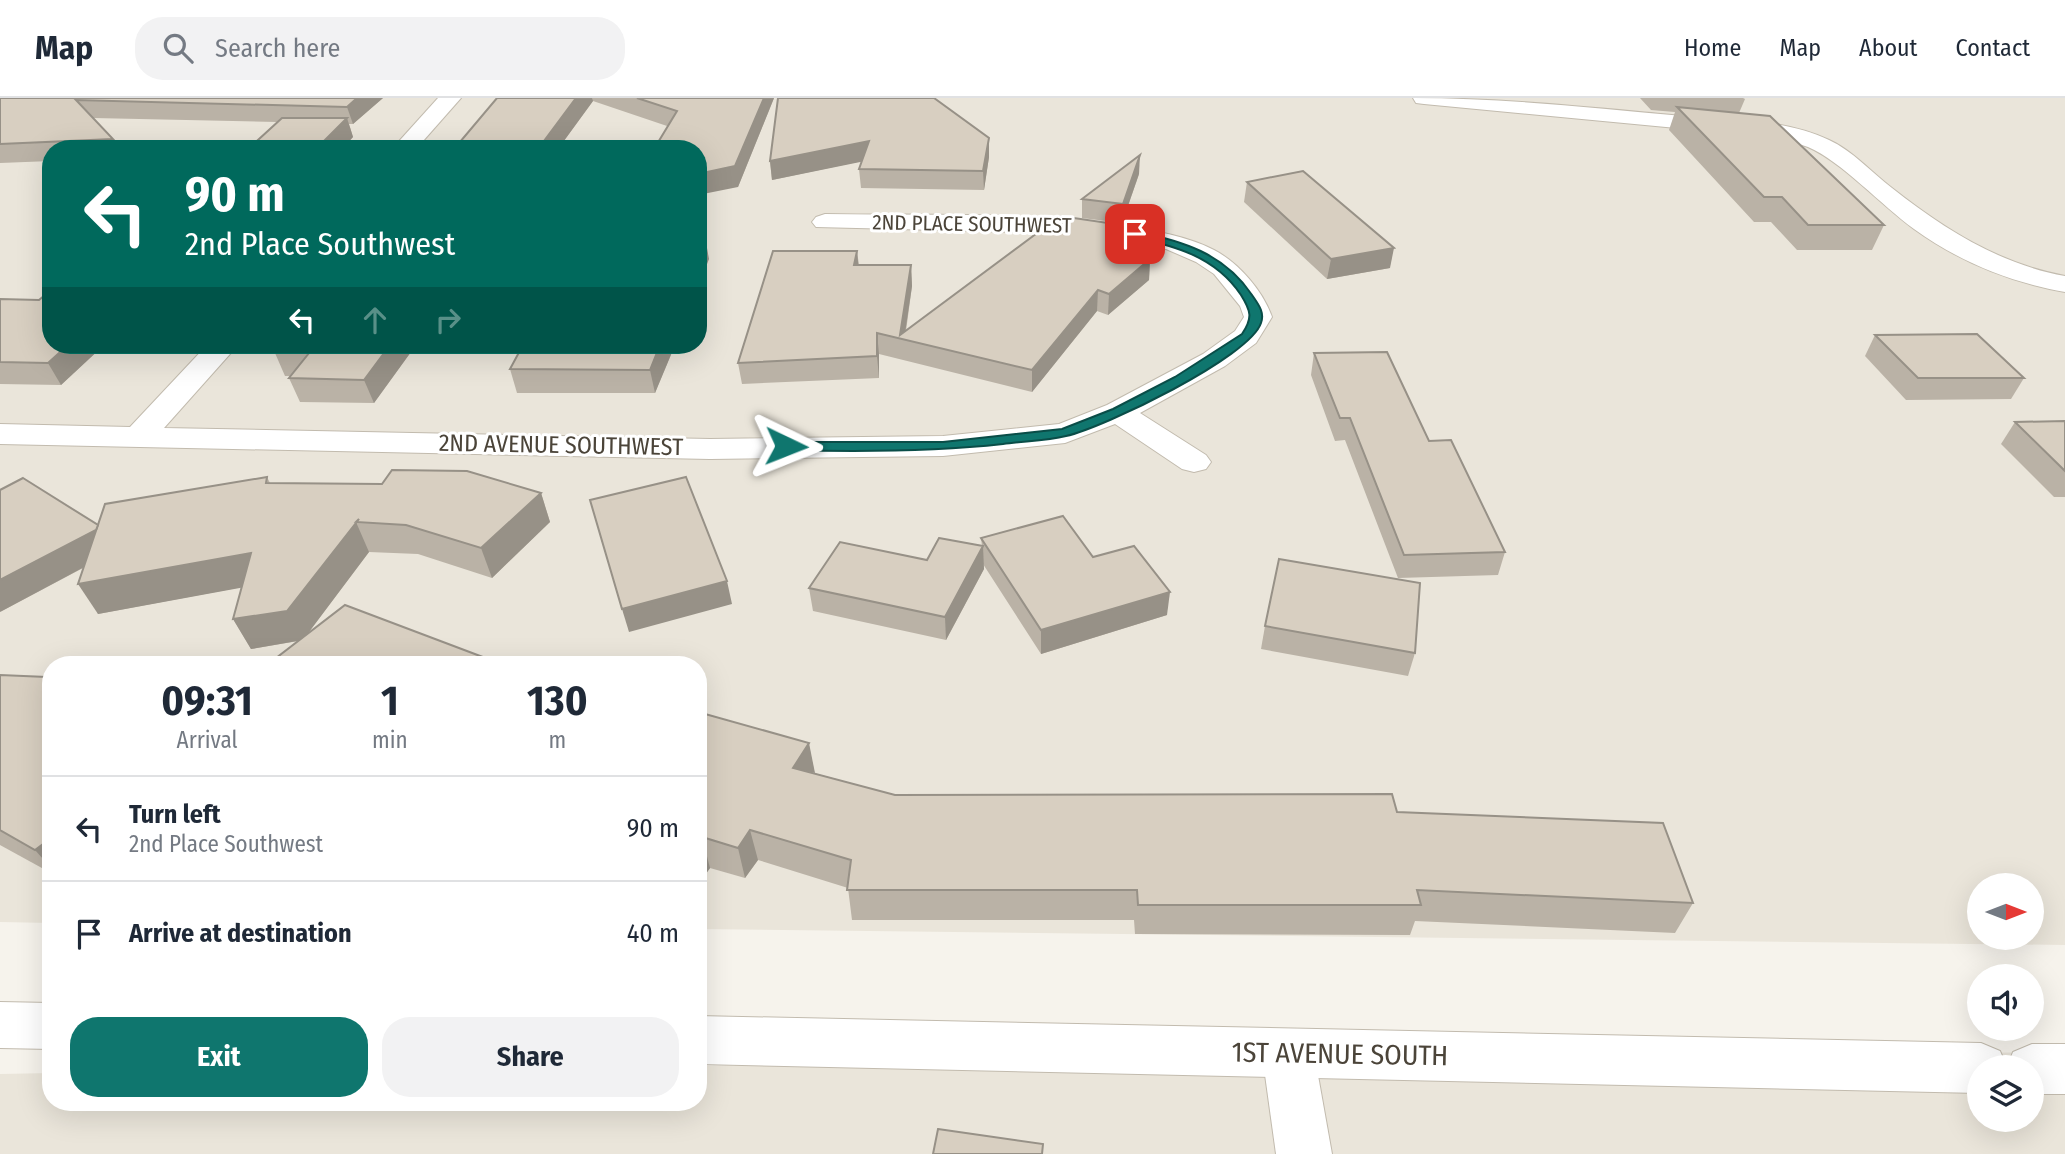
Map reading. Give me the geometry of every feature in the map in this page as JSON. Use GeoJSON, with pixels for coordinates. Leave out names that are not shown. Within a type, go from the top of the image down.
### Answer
{"type":"FeatureCollection","features":[{"type":"Feature","properties":{"kind":"street"},"geometry":{"type":"LineString","coordinates":[[411,140],[450,98]]}},
{"type":"Feature","properties":{"kind":"street"},"geometry":{"type":"LineString","coordinates":[[1424,98],[1539,111],[1723,126],[1815,142],[1835,153],[1927,226],[1964,251],[2005,271],[2065,284]]}},
{"type":"Feature","properties":{"kind":"street","name":"2ND PLACE SOUTHWEST"},"geometry":{"type":"LineString","coordinates":[[825,222],[1030,223],[1135,234],[1172,242],[1205,256],[1237,280],[1257,311]]}},
{"type":"Feature","properties":{"kind":"street","name":"2ND AVENUE SOUTHWEST"},"geometry":{"type":"LineString","coordinates":[[0,433],[710,449],[943,446],[1065,433],[1118,412],[1180,380],[1246,337],[1255,324],[1257,311]]}},
{"type":"Feature","properties":{"kind":"street"},"geometry":{"type":"LineString","coordinates":[[140,435],[215,354]]}},
{"type":"Feature","properties":{"kind":"street"},"geometry":{"type":"LineString","coordinates":[[1118,412],[1194,462]]}},
{"type":"Feature","properties":{"kind":"street"},"geometry":{"type":"LineString","coordinates":[[0,1025],[42,1026]]}},
{"type":"Feature","properties":{"kind":"street","name":"1ST AVENUE SOUTH"},"geometry":{"type":"LineString","coordinates":[[707,1040],[1967,1068]]}},
{"type":"Feature","properties":{"kind":"street"},"geometry":{"type":"LineString","coordinates":[[1288,1053],[1304,1154]]}},
{"type":"Feature","properties":{"kind":"street"},"geometry":{"type":"LineString","coordinates":[[2044,1069],[2065,1069]]}},
{"type":"Feature","properties":{"kind":"shaded area"},"geometry":{"type":"Polygon","coordinates":[[[0,98],[2065,98],[2065,945],[2044,945],[2044,873],[1967,873],[1967,944],[707,929],[707,656],[42,656],[42,923],[0,922],[0,98]]]}},
{"type":"Feature","properties":{"kind":"shaded area"},"geometry":{"type":"Polygon","coordinates":[[[2065,1052],[2065,1154],[0,1154],[0,1074],[42,1073],[42,1111],[707,1111],[707,1066],[2065,1052]]]}},
{"type":"Feature","properties":{"kind":"building"},"geometry":{"type":"Polygon","coordinates":[[[0,98],[357,98],[347,107],[76,100],[113,139],[42,140],[42,142],[0,144],[0,98]]]}},
{"type":"Feature","properties":{"kind":"building"},"geometry":{"type":"Polygon","coordinates":[[[497,98],[576,98],[545,140],[462,140],[497,98]]]}},
{"type":"Feature","properties":{"kind":"building"},"geometry":{"type":"Polygon","coordinates":[[[637,98],[764,98],[735,166],[707,172],[707,140],[659,140],[677,111],[637,98]]]}},
{"type":"Feature","properties":{"kind":"building"},"geometry":{"type":"Polygon","coordinates":[[[778,98],[934,98],[989,138],[983,171],[859,169],[869,141],[770,161],[778,98]]]}},
{"type":"Feature","properties":{"kind":"building"},"geometry":{"type":"Polygon","coordinates":[[[1677,107],[1770,116],[1884,225],[1808,225],[1782,197],[1764,197],[1677,107]]]}},
{"type":"Feature","properties":{"kind":"building"},"geometry":{"type":"Polygon","coordinates":[[[282,118],[347,118],[325,140],[258,140],[282,118]]]}},
{"type":"Feature","properties":{"kind":"building"},"geometry":{"type":"Polygon","coordinates":[[[1140,155],[1123,204],[1082,199],[1140,155]]]}},
{"type":"Feature","properties":{"kind":"building"},"geometry":{"type":"Polygon","coordinates":[[[1303,171],[1394,248],[1331,259],[1247,182],[1303,171]]]}},
{"type":"Feature","properties":{"kind":"building"},"geometry":{"type":"Polygon","coordinates":[[[1060,216],[1115,224],[1107,247],[1150,259],[1109,294],[1098,290],[1032,370],[877,333],[877,356],[738,363],[773,251],[857,251],[854,265],[911,265],[900,335],[1060,216]]]}},
{"type":"Feature","properties":{"kind":"building"},"geometry":{"type":"Polygon","coordinates":[[[42,298],[42,354],[58,354],[48,363],[0,362],[0,299],[39,300],[42,298]]]}},
{"type":"Feature","properties":{"kind":"building"},"geometry":{"type":"Polygon","coordinates":[[[1977,334],[2024,378],[1918,378],[1875,335],[1977,334]]]}},
{"type":"Feature","properties":{"kind":"building"},"geometry":{"type":"Polygon","coordinates":[[[1387,352],[1429,441],[1451,440],[1505,552],[1404,555],[1350,418],[1340,418],[1314,353],[1387,352]]]}},
{"type":"Feature","properties":{"kind":"building"},"geometry":{"type":"Polygon","coordinates":[[[308,354],[383,354],[364,380],[289,378],[308,354]]]}},
{"type":"Feature","properties":{"kind":"building"},"geometry":{"type":"Polygon","coordinates":[[[518,354],[656,354],[650,370],[510,369],[518,354]]]}},
{"type":"Feature","properties":{"kind":"building"},"geometry":{"type":"Polygon","coordinates":[[[2065,421],[2065,471],[2015,422],[2065,421]]]}},
{"type":"Feature","properties":{"kind":"building"},"geometry":{"type":"Polygon","coordinates":[[[392,470],[467,471],[541,493],[481,548],[406,525],[357,522],[287,611],[233,619],[251,553],[78,584],[105,504],[267,477],[266,483],[382,484],[392,470]]]}},
{"type":"Feature","properties":{"kind":"building"},"geometry":{"type":"Polygon","coordinates":[[[686,477],[727,581],[622,609],[590,500],[686,477]]]}},
{"type":"Feature","properties":{"kind":"building"},"geometry":{"type":"Polygon","coordinates":[[[23,478],[98,525],[96,530],[0,580],[0,490],[23,478]]]}},
{"type":"Feature","properties":{"kind":"building"},"geometry":{"type":"Polygon","coordinates":[[[1063,516],[1093,557],[1134,546],[1170,592],[1041,630],[981,538],[1063,516]]]}},
{"type":"Feature","properties":{"kind":"building"},"geometry":{"type":"Polygon","coordinates":[[[939,538],[983,546],[945,617],[809,588],[840,542],[927,560],[939,538]]]}},
{"type":"Feature","properties":{"kind":"building"},"geometry":{"type":"Polygon","coordinates":[[[1279,559],[1420,583],[1415,653],[1265,626],[1279,559]]]}},
{"type":"Feature","properties":{"kind":"building"},"geometry":{"type":"Polygon","coordinates":[[[345,605],[480,656],[279,656],[345,605]]]}},
{"type":"Feature","properties":{"kind":"building"},"geometry":{"type":"Polygon","coordinates":[[[0,675],[42,677],[42,845],[35,850],[0,830],[0,675]]]}},
{"type":"Feature","properties":{"kind":"building"},"geometry":{"type":"Polygon","coordinates":[[[707,715],[809,743],[793,768],[895,795],[1392,794],[1397,812],[1663,823],[1693,903],[1417,890],[1421,905],[1138,905],[1137,890],[847,890],[851,860],[750,830],[738,848],[707,839],[707,715]]]}},
{"type":"Feature","properties":{"kind":"building"},"geometry":{"type":"Polygon","coordinates":[[[938,1129],[1043,1144],[1042,1154],[933,1154],[938,1129]]]}},
{"type":"Feature","properties":{"kind":"route"},"geometry":{"type":"LineString","coordinates":[[786,446],[864,449],[943,446],[1065,433],[1118,412],[1180,380],[1246,337],[1258,317],[1254,305],[1237,280],[1205,256],[1172,242],[1135,234]]}}]}
